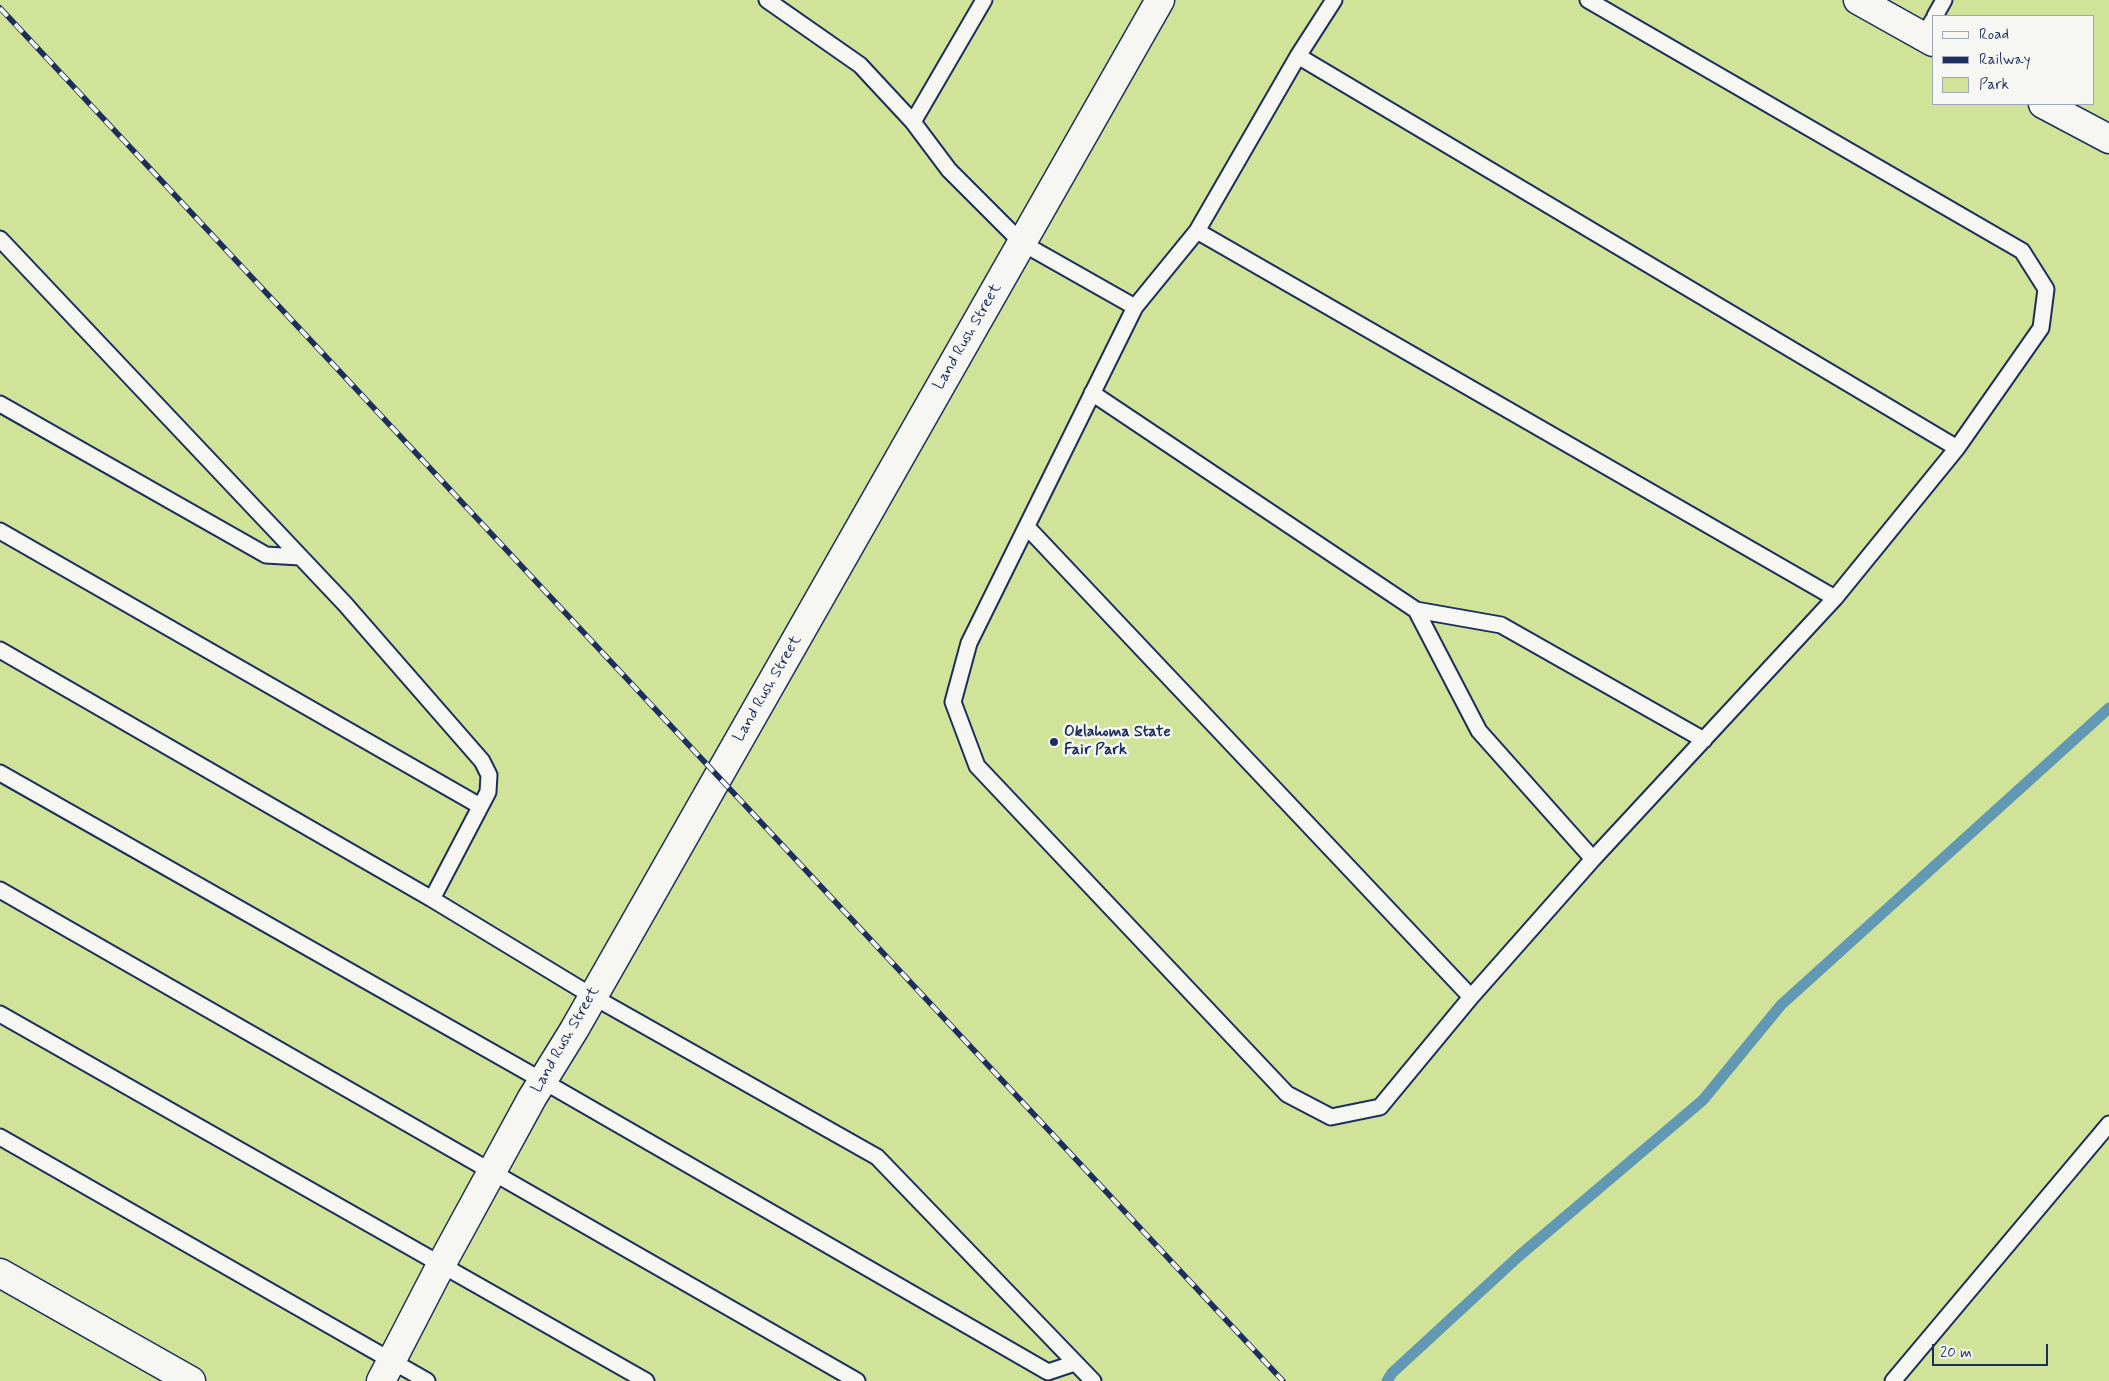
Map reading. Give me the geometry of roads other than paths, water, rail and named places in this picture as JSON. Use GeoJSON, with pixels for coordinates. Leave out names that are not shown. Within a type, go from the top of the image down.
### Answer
{"type":"FeatureCollection","features":[{"type":"Feature","properties":{"kind":"street","name":"Land Rush Street"},"geometry":{"type":"LineString","coordinates":[[386,1371],[441,1265],[543,1081],[1160,0]]}},
{"type":"Feature","properties":{"kind":"street"},"geometry":{"type":"LineString","coordinates":[[1858,0],[1931,29]]}},
{"type":"Feature","properties":{"kind":"street"},"geometry":{"type":"LineString","coordinates":[[2045,105],[2109,140]]}},
{"type":"Feature","properties":{"kind":"street"},"geometry":{"type":"LineString","coordinates":[[0,1273],[191,1381]]}},
{"type":"Feature","properties":{"kind":"lane"},"geometry":{"type":"LineString","coordinates":[[767,0],[860,65],[913,122],[949,170],[1022,243],[1135,307]]}},
{"type":"Feature","properties":{"kind":"lane"},"geometry":{"type":"LineString","coordinates":[[913,122],[984,0]]}},
{"type":"Feature","properties":{"kind":"lane"},"geometry":{"type":"LineString","coordinates":[[1334,0],[1298,56],[1197,231],[1135,307],[969,643],[953,702],[977,766],[1287,1094],[1331,1117],[1380,1107],[1471,997],[1593,859],[1835,598],[1957,448],[2041,328],[2046,289],[2022,251],[1588,0]]}},
{"type":"Feature","properties":{"kind":"lane"},"geometry":{"type":"LineString","coordinates":[[1937,15],[1944,0]]}},
{"type":"Feature","properties":{"kind":"lane"},"geometry":{"type":"LineString","coordinates":[[1298,56],[1957,448]]}},
{"type":"Feature","properties":{"kind":"lane"},"geometry":{"type":"LineString","coordinates":[[1197,231],[1835,598]]}},
{"type":"Feature","properties":{"kind":"lane"},"geometry":{"type":"LineString","coordinates":[[1,244],[345,604],[482,761],[489,775],[488,792],[432,899]]}},
{"type":"Feature","properties":{"kind":"lane"},"geometry":{"type":"LineString","coordinates":[[1092,393],[1416,610],[1501,625],[1704,740]]}},
{"type":"Feature","properties":{"kind":"lane"},"geometry":{"type":"LineString","coordinates":[[0,404],[266,555],[300,557]]}},
{"type":"Feature","properties":{"kind":"lane"},"geometry":{"type":"LineString","coordinates":[[1027,527],[1471,997]]}},
{"type":"Feature","properties":{"kind":"lane"},"geometry":{"type":"LineString","coordinates":[[0,531],[480,806]]}},
{"type":"Feature","properties":{"kind":"lane"},"geometry":{"type":"LineString","coordinates":[[1416,610],[1479,731],[1593,859]]}},
{"type":"Feature","properties":{"kind":"lane"},"geometry":{"type":"LineString","coordinates":[[0,650],[432,899],[592,996],[878,1157],[1092,1381]]}},
{"type":"Feature","properties":{"kind":"lane"},"geometry":{"type":"LineString","coordinates":[[0,773],[543,1081],[1048,1372],[1075,1362]]}},
{"type":"Feature","properties":{"kind":"lane"},"geometry":{"type":"LineString","coordinates":[[0,890],[857,1381]]}},
{"type":"Feature","properties":{"kind":"lane"},"geometry":{"type":"LineString","coordinates":[[0,1014],[646,1381]]}},
{"type":"Feature","properties":{"kind":"lane"},"geometry":{"type":"LineString","coordinates":[[1894,1381],[2109,1124]]}},
{"type":"Feature","properties":{"kind":"lane"},"geometry":{"type":"LineString","coordinates":[[0,1137],[386,1371],[427,1381]]}},
{"type":"Feature","properties":{"kind":"waterway"},"geometry":{"type":"LineString","coordinates":[[1387,1381],[1392,1373],[1519,1256],[1703,1100],[1781,1005],[2109,708]]}},
{"type":"Feature","properties":{"kind":"railway"},"geometry":{"type":"LineString","coordinates":[[0,8],[1283,1381]]}},
{"type":"Feature","properties":{"kind":"place","name":"Oklahoma State Fair Park"},"geometry":{"type":"Point","coordinates":[1054,742]}}]}
